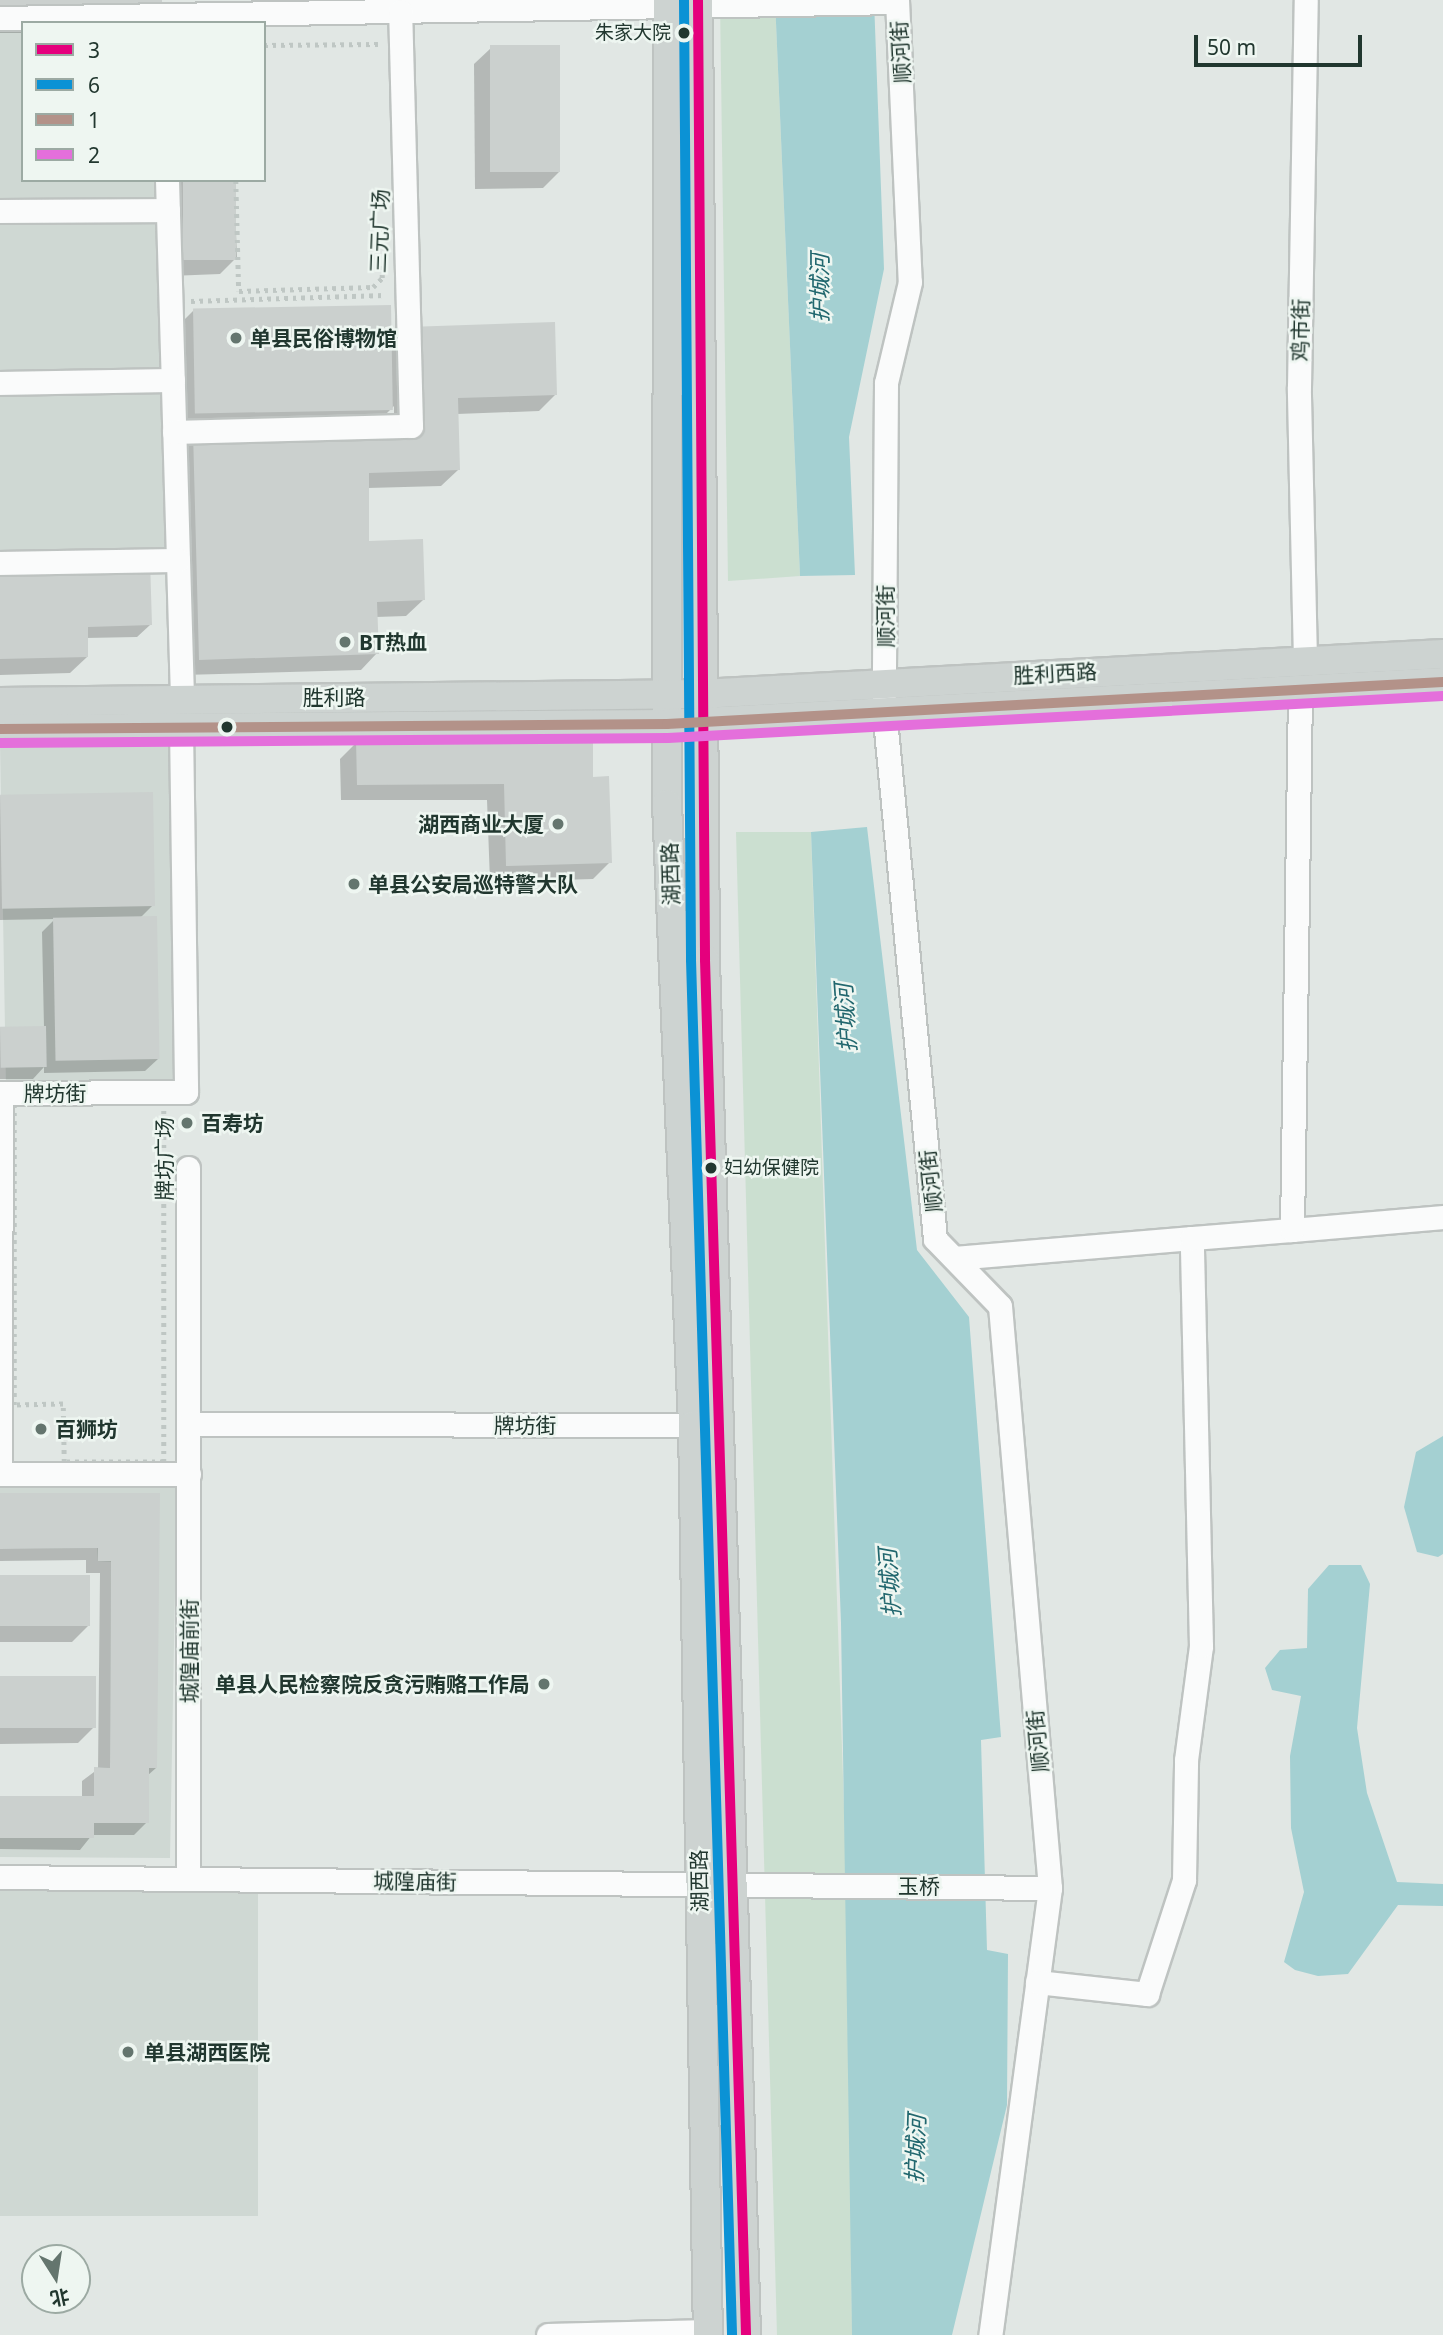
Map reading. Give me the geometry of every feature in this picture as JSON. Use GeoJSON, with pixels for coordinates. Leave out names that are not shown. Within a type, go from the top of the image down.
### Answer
{"type":"FeatureCollection","features":[{"type":"Feature","properties":{"kind":"main road","name":"湖西路"},"geometry":{"type":"LineString","coordinates":[[668,3],[667,724],[693,1425],[708,2333]]}},
{"type":"Feature","properties":{"kind":"main road","name":"湖西路"},"geometry":{"type":"LineString","coordinates":[[698,3],[701,707],[705,960],[735,1884],[746,2335]]}},
{"type":"Feature","properties":{"kind":"main road","name":"胜利西路"},"geometry":{"type":"LineString","coordinates":[[667,724],[701,707],[885,681],[1443,653]]}},
{"type":"Feature","properties":{"kind":"main road","name":"胜利西路"},"geometry":{"type":"LineString","coordinates":[[667,695],[701,707],[884,709],[1443,682]]}},
{"type":"Feature","properties":{"kind":"main road","name":"胜利路"},"geometry":{"type":"LineString","coordinates":[[0,729],[182,712],[667,695]]}},
{"type":"Feature","properties":{"kind":"main road","name":"胜利路"},"geometry":{"type":"LineString","coordinates":[[0,702],[182,712],[667,724]]}},
{"type":"Feature","properties":{"kind":"street","name":"鸡市街"},"geometry":{"type":"LineString","coordinates":[[1305,660],[1299,387],[1306,0]]}},
{"type":"Feature","properties":{"kind":"street"},"geometry":{"type":"LineString","coordinates":[[0,18],[668,3],[897,1]]}},
{"type":"Feature","properties":{"kind":"street","name":"顺河街"},"geometry":{"type":"LineString","coordinates":[[897,1],[910,282],[886,383],[884,709],[935,1239],[1000,1306],[1050,1888],[990,2335]]}},
{"type":"Feature","properties":{"kind":"street"},"geometry":{"type":"LineString","coordinates":[[174,432],[411,426],[400,10]]}},
{"type":"Feature","properties":{"kind":"street"},"geometry":{"type":"LineString","coordinates":[[167,182],[182,712]]}},
{"type":"Feature","properties":{"kind":"street"},"geometry":{"type":"LineString","coordinates":[[0,211],[168,210]]}},
{"type":"Feature","properties":{"kind":"street"},"geometry":{"type":"LineString","coordinates":[[0,383],[173,380]]}},
{"type":"Feature","properties":{"kind":"street"},"geometry":{"type":"LineString","coordinates":[[0,563],[178,560]]}},
{"type":"Feature","properties":{"kind":"street"},"geometry":{"type":"LineString","coordinates":[[1292,1230],[1300,688]]}},
{"type":"Feature","properties":{"kind":"street","name":"牌坊街"},"geometry":{"type":"LineString","coordinates":[[182,712],[186,1092],[1,1093],[0,1474],[189,1474]]}},
{"type":"Feature","properties":{"kind":"street","name":"城隍庙前街"},"geometry":{"type":"LineString","coordinates":[[188,1168],[188,1878]]}},
{"type":"Feature","properties":{"kind":"street"},"geometry":{"type":"LineString","coordinates":[[954,1258],[1443,1217]]}},
{"type":"Feature","properties":{"kind":"street"},"geometry":{"type":"LineString","coordinates":[[1037,1982],[1147,1994],[1184,1880],[1186,1760],[1201,1646],[1192,1238]]}},
{"type":"Feature","properties":{"kind":"street","name":"牌坊街"},"geometry":{"type":"LineString","coordinates":[[189,1424],[693,1425]]}},
{"type":"Feature","properties":{"kind":"street","name":"城隍庙街"},"geometry":{"type":"LineString","coordinates":[[0,1877],[829,1886]]}},
{"type":"Feature","properties":{"kind":"street","name":"玉桥"},"geometry":{"type":"LineString","coordinates":[[829,1886],[1050,1888]]}},
{"type":"Feature","properties":{"kind":"street"},"geometry":{"type":"LineString","coordinates":[[548,2335],[708,2333]]}},
{"type":"Feature","properties":{"kind":"path"},"geometry":{"type":"LineString","coordinates":[[266,45],[380,44],[380,58]]}},
{"type":"Feature","properties":{"kind":"path","name":"三元广场"},"geometry":{"type":"LineString","coordinates":[[236,182],[239,291],[373,286],[382,278],[382,250]]}},
{"type":"Feature","properties":{"kind":"path"},"geometry":{"type":"LineString","coordinates":[[170,302],[407,294]]}},
{"type":"Feature","properties":{"kind":"path","name":"牌坊广场"},"geometry":{"type":"LineString","coordinates":[[14,1102],[164,1102],[164,1462],[64,1462],[63,1404],[14,1405],[14,1102]]}},
{"type":"Feature","properties":{"kind":"shaded area"},"geometry":{"type":"Polygon","coordinates":[[[0,0],[21,21],[21,182],[167,182],[178,560],[0,563],[0,0]]]}},
{"type":"Feature","properties":{"kind":"shaded area"},"geometry":{"type":"Polygon","coordinates":[[[172,741],[178,1081],[6,1084],[0,744],[172,741]]]}},
{"type":"Feature","properties":{"kind":"shaded area"},"geometry":{"type":"Polygon","coordinates":[[[0,1482],[177,1483],[170,1858],[0,1857],[0,1796],[94,1796],[94,1767],[110,1768],[111,1562],[98,1561],[97,1548],[0,1549],[0,1482]]]}},
{"type":"Feature","properties":{"kind":"shaded area","name":"单县湖西医院"},"geometry":{"type":"Polygon","coordinates":[[[0,1890],[258,1890],[258,2216],[0,2216],[0,1890]]]}},
{"type":"Feature","properties":{"kind":"green space"},"geometry":{"type":"Polygon","coordinates":[[[720,0],[775,0],[800,576],[728,581],[720,0]]]}},
{"type":"Feature","properties":{"kind":"green space"},"geometry":{"type":"Polygon","coordinates":[[[736,832],[811,832],[849,1955],[852,2335],[777,2335],[736,832]]]}},
{"type":"Feature","properties":{"kind":"water","name":"护城河"},"geometry":{"type":"Polygon","coordinates":[[[775,0],[874,0],[884,269],[849,437],[855,575],[800,576],[775,0]]]}},
{"type":"Feature","properties":{"kind":"water","name":"护城河"},"geometry":{"type":"Polygon","coordinates":[[[867,827],[917,1250],[969,1317],[1001,1737],[981,1740],[987,1950],[1008,1954],[1007,2105],[952,2335],[852,2335],[841,1623],[811,832],[867,827]]]}},
{"type":"Feature","properties":{"kind":"water"},"geometry":{"type":"Polygon","coordinates":[[[1443,1436],[1443,1554],[1438,1557],[1417,1552],[1404,1507],[1416,1452],[1443,1436]]]}},
{"type":"Feature","properties":{"kind":"water"},"geometry":{"type":"Polygon","coordinates":[[[1329,1565],[1361,1565],[1370,1584],[1357,1728],[1367,1793],[1397,1882],[1443,1884],[1443,1906],[1398,1905],[1348,1974],[1318,1976],[1295,1970],[1284,1962],[1304,1892],[1291,1828],[1290,1756],[1301,1696],[1272,1690],[1265,1668],[1280,1650],[1307,1648],[1308,1589],[1329,1565]]]}},
{"type":"Feature","properties":{"kind":"building"},"geometry":{"type":"Polygon","coordinates":[[[0,0],[162,0],[162,15],[0,18],[0,0]]]}},
{"type":"Feature","properties":{"kind":"building"},"geometry":{"type":"Polygon","coordinates":[[[490,45],[560,45],[560,172],[490,172],[490,45]]]}},
{"type":"Feature","properties":{"kind":"building"},"geometry":{"type":"Polygon","coordinates":[[[183,182],[236,182],[236,260],[183,260],[183,182]]]}},
{"type":"Feature","properties":{"kind":"building"},"geometry":{"type":"Polygon","coordinates":[[[391,305],[393,410],[195,413],[193,308],[391,305]]]}},
{"type":"Feature","properties":{"kind":"building"},"geometry":{"type":"Polygon","coordinates":[[[555,322],[557,395],[458,398],[460,470],[369,473],[369,541],[423,539],[425,600],[377,602],[379,654],[199,660],[193,432],[411,426],[408,327],[555,322]]]}},
{"type":"Feature","properties":{"kind":"building"},"geometry":{"type":"Polygon","coordinates":[[[150,560],[152,625],[88,627],[88,657],[0,659],[0,563],[150,560]]]}},
{"type":"Feature","properties":{"kind":"building","name":"湖西商业大厦"},"geometry":{"type":"Polygon","coordinates":[[[593,739],[593,777],[609,776],[612,863],[506,866],[504,784],[357,785],[356,740],[593,739]]]}},
{"type":"Feature","properties":{"kind":"building"},"geometry":{"type":"Polygon","coordinates":[[[153,792],[155,906],[2,909],[0,795],[153,792]]]}},
{"type":"Feature","properties":{"kind":"building"},"geometry":{"type":"Polygon","coordinates":[[[157,916],[159,1059],[56,1061],[53,918],[157,916]]]}},
{"type":"Feature","properties":{"kind":"building"},"geometry":{"type":"Polygon","coordinates":[[[46,1026],[47,1067],[1,1068],[0,1027],[46,1026]]]}},
{"type":"Feature","properties":{"kind":"building"},"geometry":{"type":"Polygon","coordinates":[[[0,1493],[160,1493],[157,1768],[149,1768],[149,1823],[94,1823],[94,1838],[0,1838],[0,1796],[94,1796],[94,1767],[110,1768],[111,1561],[98,1561],[98,1548],[0,1549],[0,1493]]]}},
{"type":"Feature","properties":{"kind":"building"},"geometry":{"type":"Polygon","coordinates":[[[0,1575],[90,1575],[90,1626],[0,1626],[0,1575]]]}},
{"type":"Feature","properties":{"kind":"building"},"geometry":{"type":"Polygon","coordinates":[[[0,1676],[96,1676],[96,1728],[0,1728],[0,1676]]]}},
{"type":"Feature","properties":{"kind":"transit line","name":"6"},"geometry":{"type":"LineString","coordinates":[[684,0],[691,960],[732,2335]]}},
{"type":"Feature","properties":{"kind":"transit line","name":"3"},"geometry":{"type":"LineString","coordinates":[[698,0],[705,960],[746,2335]]}},
{"type":"Feature","properties":{"kind":"transit line","name":"1"},"geometry":{"type":"LineString","coordinates":[[0,729],[667,724],[1443,682]]}},
{"type":"Feature","properties":{"kind":"transit line","name":"2"},"geometry":{"type":"LineString","coordinates":[[0,743],[668,738],[1443,696]]}},
{"type":"Feature","properties":{"kind":"place","name":"朱家大院"},"geometry":{"type":"Point","coordinates":[684,33]}},
{"type":"Feature","properties":{"kind":"place","name":"单县民俗博物馆"},"geometry":{"type":"Point","coordinates":[236,338]}},
{"type":"Feature","properties":{"kind":"place","name":"BT热血"},"geometry":{"type":"Point","coordinates":[345,642]}},
{"type":"Feature","properties":{"kind":"place","name":"湖西商业大厦"},"geometry":{"type":"Point","coordinates":[558,824]}},
{"type":"Feature","properties":{"kind":"place","name":"单县公安局巡特警大队"},"geometry":{"type":"Point","coordinates":[354,884]}},
{"type":"Feature","properties":{"kind":"place","name":"百寿坊"},"geometry":{"type":"Point","coordinates":[187,1123]}},
{"type":"Feature","properties":{"kind":"place","name":"妇幼保健院"},"geometry":{"type":"Point","coordinates":[711,1168]}},
{"type":"Feature","properties":{"kind":"place","name":"百狮坊"},"geometry":{"type":"Point","coordinates":[41,1429]}},
{"type":"Feature","properties":{"kind":"place","name":"单县人民检察院反贪污贿赂工作局"},"geometry":{"type":"Point","coordinates":[544,1684]}},
{"type":"Feature","properties":{"kind":"place","name":"单县湖西医院"},"geometry":{"type":"Point","coordinates":[128,2052]}}]}
